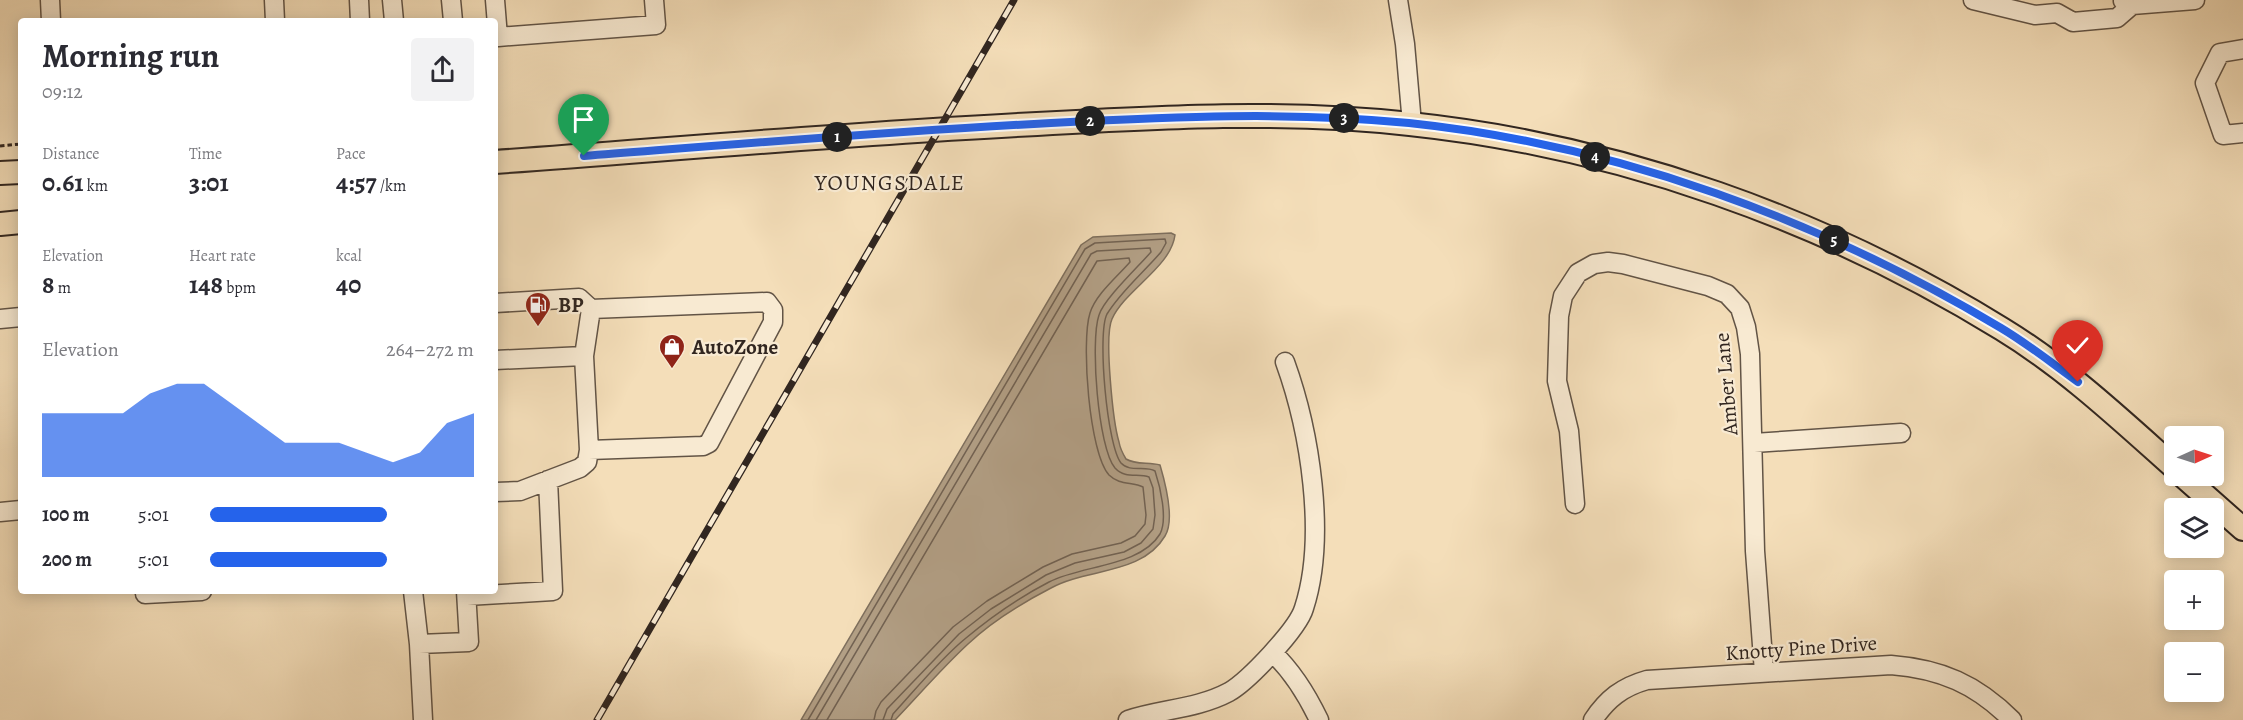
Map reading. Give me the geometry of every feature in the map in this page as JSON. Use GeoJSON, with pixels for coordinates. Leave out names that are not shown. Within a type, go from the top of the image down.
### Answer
{"type":"FeatureCollection","features":[{"type":"Feature","properties":{"kind":"main road"},"geometry":{"type":"LineString","coordinates":[[498,162],[939,129],[1173,117],[1296,115],[1412,124],[1494,135],[1606,160],[1725,197],[1787,219],[1842,244],[2004,329],[2078,382],[2164,458]]}},
{"type":"Feature","properties":{"kind":"main road"},"geometry":{"type":"LineString","coordinates":[[0,173],[18,172]]}},
{"type":"Feature","properties":{"kind":"main road"},"geometry":{"type":"LineString","coordinates":[[0,224],[18,222]]}},
{"type":"Feature","properties":{"kind":"main road"},"geometry":{"type":"LineString","coordinates":[[2194,486],[2243,529]]}},
{"type":"Feature","properties":{"kind":"street"},"geometry":{"type":"LineString","coordinates":[[50,0],[51,18]]}},
{"type":"Feature","properties":{"kind":"street"},"geometry":{"type":"LineString","coordinates":[[274,0],[275,18]]}},
{"type":"Feature","properties":{"kind":"street"},"geometry":{"type":"LineString","coordinates":[[359,0],[360,18]]}},
{"type":"Feature","properties":{"kind":"street"},"geometry":{"type":"LineString","coordinates":[[392,0],[394,18]]}},
{"type":"Feature","properties":{"kind":"street"},"geometry":{"type":"LineString","coordinates":[[451,0],[453,18]]}},
{"type":"Feature","properties":{"kind":"street"},"geometry":{"type":"LineString","coordinates":[[495,0],[495,18]]}},
{"type":"Feature","properties":{"kind":"street"},"geometry":{"type":"LineString","coordinates":[[498,38],[656,25],[654,0]]}},
{"type":"Feature","properties":{"kind":"street"},"geometry":{"type":"LineString","coordinates":[[1398,0],[1412,124]]}},
{"type":"Feature","properties":{"kind":"street"},"geometry":{"type":"LineString","coordinates":[[1972,0],[2057,13],[2073,22],[2117,18],[2127,3],[2195,0]]}},
{"type":"Feature","properties":{"kind":"street"},"geometry":{"type":"LineString","coordinates":[[2057,13],[2071,0]]}},
{"type":"Feature","properties":{"kind":"street"},"geometry":{"type":"LineString","coordinates":[[2243,48],[2220,53],[2205,83],[2223,135],[2243,133]]}},
{"type":"Feature","properties":{"kind":"street","name":"Amber Lane"},"geometry":{"type":"LineString","coordinates":[[1575,504],[1569,431],[1557,381],[1559,316],[1563,296],[1578,273],[1594,264],[1608,262],[1623,264],[1708,286],[1727,294],[1740,308],[1746,327],[1750,354],[1749,396],[1754,442],[1755,550],[1764,672]]}},
{"type":"Feature","properties":{"kind":"street"},"geometry":{"type":"LineString","coordinates":[[498,303],[579,298],[591,309],[767,302],[773,310],[773,322],[709,443],[703,446],[589,450]]}},
{"type":"Feature","properties":{"kind":"street"},"geometry":{"type":"LineString","coordinates":[[498,492],[520,491],[580,468],[587,462],[589,450],[584,356],[591,309]]}},
{"type":"Feature","properties":{"kind":"street"},"geometry":{"type":"LineString","coordinates":[[0,319],[18,317]]}},
{"type":"Feature","properties":{"kind":"street"},"geometry":{"type":"LineString","coordinates":[[498,360],[584,356]]}},
{"type":"Feature","properties":{"kind":"street"},"geometry":{"type":"LineString","coordinates":[[1128,720],[1146,714],[1180,709],[1229,692],[1273,653],[1304,611],[1312,572],[1315,534],[1314,501],[1293,384],[1285,362]]}},
{"type":"Feature","properties":{"kind":"street"},"geometry":{"type":"LineString","coordinates":[[1754,442],[1900,433]]}},
{"type":"Feature","properties":{"kind":"street"},"geometry":{"type":"LineString","coordinates":[[498,592],[553,591],[548,480]]}},
{"type":"Feature","properties":{"kind":"street"},"geometry":{"type":"LineString","coordinates":[[0,512],[18,510]]}},
{"type":"Feature","properties":{"kind":"street"},"geometry":{"type":"LineString","coordinates":[[413,594],[419,644],[423,720]]}},
{"type":"Feature","properties":{"kind":"street"},"geometry":{"type":"LineString","coordinates":[[419,644],[469,642],[466,594]]}},
{"type":"Feature","properties":{"kind":"street"},"geometry":{"type":"LineString","coordinates":[[1273,653],[1301,689],[1319,720]]}},
{"type":"Feature","properties":{"kind":"street","name":"Knotty Pine Drive"},"geometry":{"type":"LineString","coordinates":[[1593,720],[1604,703],[1631,685],[1647,680],[1891,665],[1920,668],[1948,675],[1994,702],[2012,720]]}},
{"type":"Feature","properties":{"kind":"path"},"geometry":{"type":"LineString","coordinates":[[0,146],[18,144]]}},
{"type":"Feature","properties":{"kind":"water"},"geometry":{"type":"Polygon","coordinates":[[[1171,233],[1175,235],[1172,247],[1165,258],[1118,308],[1112,319],[1109,343],[1112,399],[1120,446],[1126,459],[1130,461],[1160,465],[1169,511],[1168,529],[1165,536],[1155,549],[1143,558],[1065,582],[1007,613],[958,653],[895,720],[801,720],[1081,245],[1093,237],[1171,233]]]}},
{"type":"Feature","properties":{"kind":"railway"},"geometry":{"type":"LineString","coordinates":[[597,720],[1014,0]]}},
{"type":"Feature","properties":{"kind":"place","name":"BP"},"geometry":{"type":"Point","coordinates":[538,328]}},
{"type":"Feature","properties":{"kind":"place","name":"AutoZone"},"geometry":{"type":"Point","coordinates":[672,370]}},
{"type":"Feature","properties":{"kind":"district","name":"YOUNGSDALE"},"geometry":{"type":"Point","coordinates":[890,183]}},
{"type":"Feature","properties":{"kind":"route"},"geometry":{"type":"LineString","coordinates":[[584,156],[939,129],[1173,117],[1296,115],[1412,124],[1484,134],[1606,160],[1666,177],[1787,219],[1899,272],[2004,329],[2078,382]]}}]}
